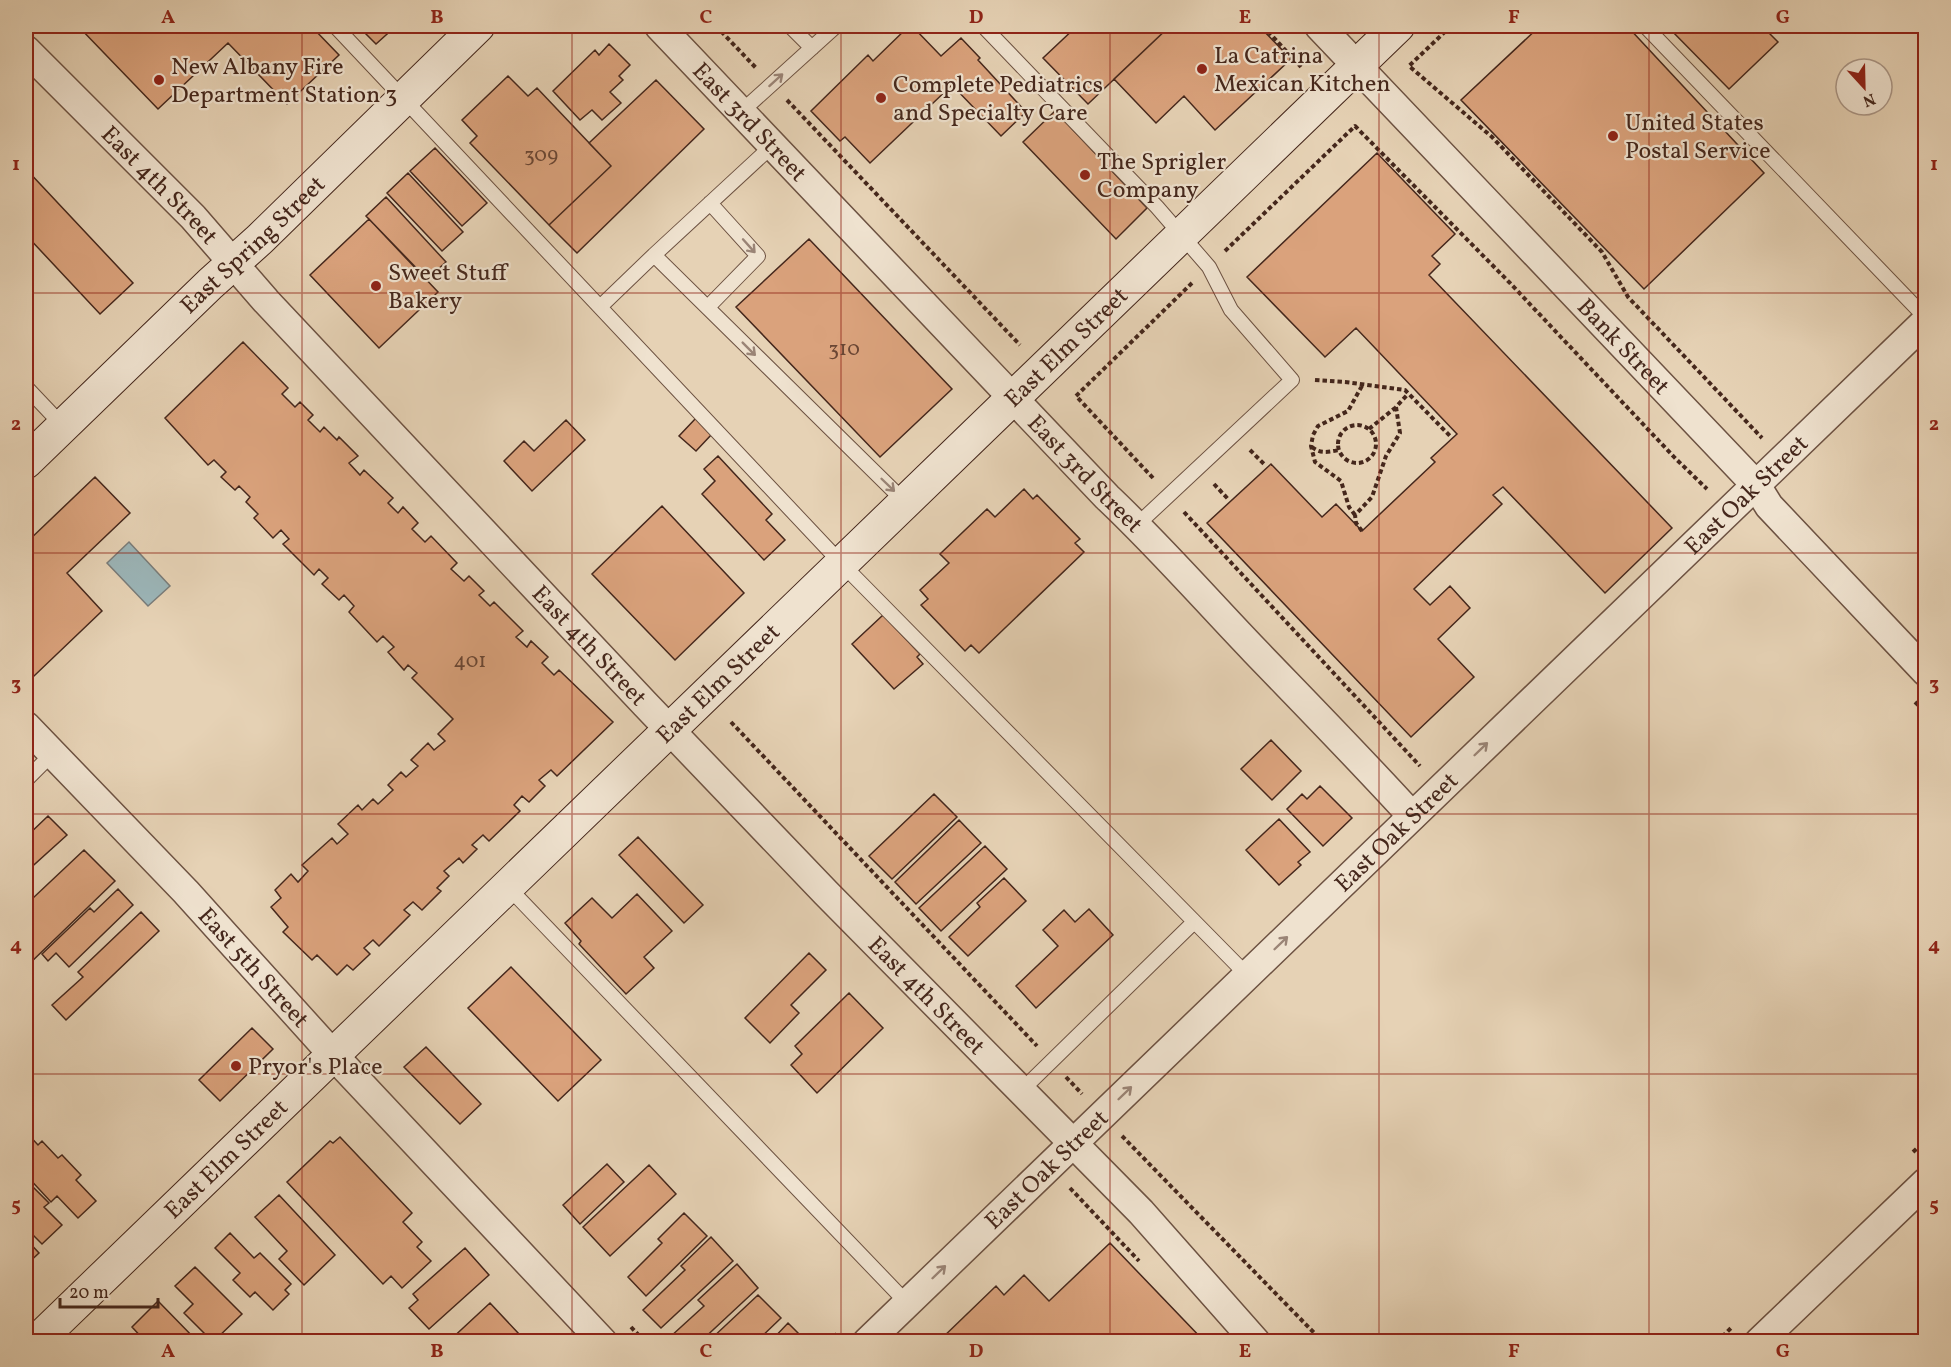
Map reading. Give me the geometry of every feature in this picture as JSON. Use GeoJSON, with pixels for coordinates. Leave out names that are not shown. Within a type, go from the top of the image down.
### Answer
{"type":"FeatureCollection","features":[{"type":"Feature","properties":{"kind":"main road","name":"East Spring Street"},"geometry":{"type":"LineString","coordinates":[[26,462],[478,26]]}},
{"type":"Feature","properties":{"kind":"main road","name":"East Elm Street"},"geometry":{"type":"LineString","coordinates":[[36,1341],[1398,26]]}},
{"type":"Feature","properties":{"kind":"street","name":"East 3rd Street"},"geometry":{"type":"LineString","coordinates":[[659,26],[1412,816]]}},
{"type":"Feature","properties":{"kind":"street","name":"Bank Street"},"geometry":{"type":"LineString","coordinates":[[1319,26],[1756,485],[1769,506],[1926,672]]}},
{"type":"Feature","properties":{"kind":"street","name":"East 4th Street"},"geometry":{"type":"LineString","coordinates":[[26,50],[194,217],[266,301],[669,729],[818,885],[1140,1212],[1256,1341]]}},
{"type":"Feature","properties":{"kind":"street","name":"East Oak Street"},"geometry":{"type":"LineString","coordinates":[[867,1341],[1926,319]]}},
{"type":"Feature","properties":{"kind":"street","name":"East 5th Street"},"geometry":{"type":"LineString","coordinates":[[26,726],[186,892],[333,1054],[603,1341]]}},
{"type":"Feature","properties":{"kind":"street"},"geometry":{"type":"LineString","coordinates":[[1759,1341],[1926,1182]]}},
{"type":"Feature","properties":{"kind":"lane"},"geometry":{"type":"LineString","coordinates":[[334,26],[841,563],[1247,975]]}},
{"type":"Feature","properties":{"kind":"lane"},"geometry":{"type":"LineString","coordinates":[[790,26],[812,48]]}},
{"type":"Feature","properties":{"kind":"lane"},"geometry":{"type":"LineString","coordinates":[[741,112],[836,26]]}},
{"type":"Feature","properties":{"kind":"lane"},"geometry":{"type":"LineString","coordinates":[[983,26],[1157,207],[1209,267],[1230,310],[1292,380],[1137,525]]}},
{"type":"Feature","properties":{"kind":"lane"},"geometry":{"type":"LineString","coordinates":[[1645,26],[1926,319]]}},
{"type":"Feature","properties":{"kind":"lane"},"geometry":{"type":"LineString","coordinates":[[600,307],[773,146]]}},
{"type":"Feature","properties":{"kind":"lane"},"geometry":{"type":"LineString","coordinates":[[708,308],[758,256],[710,203]]}},
{"type":"Feature","properties":{"kind":"lane"},"geometry":{"type":"LineString","coordinates":[[654,255],[906,503]]}},
{"type":"Feature","properties":{"kind":"lane"},"geometry":{"type":"LineString","coordinates":[[26,387],[63,426]]}},
{"type":"Feature","properties":{"kind":"lane"},"geometry":{"type":"LineString","coordinates":[[26,780],[52,754]]}},
{"type":"Feature","properties":{"kind":"lane"},"geometry":{"type":"LineString","coordinates":[[507,886],[907,1303]]}},
{"type":"Feature","properties":{"kind":"lane"},"geometry":{"type":"LineString","coordinates":[[1021,1091],[1194,922]]}},
{"type":"Feature","properties":{"kind":"path"},"geometry":{"type":"LineString","coordinates":[[716,26],[1043,369],[1076,396]]}},
{"type":"Feature","properties":{"kind":"path"},"geometry":{"type":"LineString","coordinates":[[1263,26],[1301,67]]}},
{"type":"Feature","properties":{"kind":"path"},"geometry":{"type":"LineString","coordinates":[[1451,26],[1409,66],[1492,137]]}},
{"type":"Feature","properties":{"kind":"path"},"geometry":{"type":"LineString","coordinates":[[1292,380],[1363,384],[1405,390],[1452,438]]}},
{"type":"Feature","properties":{"kind":"path"},"geometry":{"type":"LineString","coordinates":[[1362,531],[1349,507],[1341,481],[1315,462],[1311,446],[1318,426],[1348,411],[1363,384]]}},
{"type":"Feature","properties":{"kind":"path"},"geometry":{"type":"LineString","coordinates":[[1369,429],[1396,407],[1408,393]]}},
{"type":"Feature","properties":{"kind":"path"},"geometry":{"type":"LineString","coordinates":[[1355,515],[1372,497],[1386,456],[1400,433],[1396,407]]}},
{"type":"Feature","properties":{"kind":"path"},"geometry":{"type":"LineString","coordinates":[[1358,424],[1369,429],[1373,433],[1376,446],[1371,457],[1359,463],[1347,460],[1339,450],[1339,438],[1346,428],[1358,424]]}},
{"type":"Feature","properties":{"kind":"path"},"geometry":{"type":"LineString","coordinates":[[1311,446],[1316,451],[1324,453],[1339,450]]}},
{"type":"Feature","properties":{"kind":"path"},"geometry":{"type":"LineString","coordinates":[[731,722],[1084,1096]]}},
{"type":"Feature","properties":{"kind":"path"},"geometry":{"type":"LineString","coordinates":[[1117,1131],[1323,1341]]}},
{"type":"Feature","properties":{"kind":"water"},"geometry":{"type":"Polygon","coordinates":[[[129,542],[170,586],[148,606],[107,563],[129,542]]]}},
{"type":"Feature","properties":{"kind":"building","name":"New Albany Fire Department Station 3"},"geometry":{"type":"Polygon","coordinates":[[[78,26],[311,26],[339,55],[287,104],[228,43],[158,109],[78,26]]]}},
{"type":"Feature","properties":{"kind":"building"},"geometry":{"type":"Polygon","coordinates":[[[358,26],[396,26],[376,44],[358,26]]]}},
{"type":"Feature","properties":{"kind":"building","name":"Complete Pediatrics and Specialty Care"},"geometry":{"type":"Polygon","coordinates":[[[909,26],[912,26],[941,56],[961,38],[1026,112],[1001,136],[952,85],[870,163],[845,137],[840,141],[811,111],[868,55],[873,61],[909,26]]]}},
{"type":"Feature","properties":{"kind":"building"},"geometry":{"type":"Polygon","coordinates":[[[1077,26],[1170,26],[1088,104],[1043,58],[1077,26]]]}},
{"type":"Feature","properties":{"kind":"building","name":"La Catrina Mexican Kitchen"},"geometry":{"type":"Polygon","coordinates":[[[1170,26],[1259,26],[1291,59],[1215,130],[1184,96],[1156,123],[1114,79],[1170,26]]]}},
{"type":"Feature","properties":{"kind":"building","name":"United States Postal Service"},"geometry":{"type":"Polygon","coordinates":[[[1540,26],[1627,26],[1764,173],[1644,289],[1461,100],[1540,26]]]}},
{"type":"Feature","properties":{"kind":"building"},"geometry":{"type":"Polygon","coordinates":[[[1667,26],[1762,26],[1778,42],[1729,89],[1667,26]]]}},
{"type":"Feature","properties":{"kind":"building"},"geometry":{"type":"Polygon","coordinates":[[[609,44],[630,65],[619,76],[623,80],[610,92],[621,103],[602,120],[592,110],[580,120],[553,91],[595,50],[599,55],[609,44]]]}},
{"type":"Feature","properties":{"kind":"building"},"geometry":{"type":"Polygon","coordinates":[[[508,76],[528,96],[537,88],[611,166],[549,225],[470,143],[477,136],[462,120],[508,76]]]}},
{"type":"Feature","properties":{"kind":"building"},"geometry":{"type":"Polygon","coordinates":[[[656,80],[704,129],[577,253],[549,225],[611,166],[589,143],[656,80]]]}},
{"type":"Feature","properties":{"kind":"building","name":"The Sprigler Company"},"geometry":{"type":"Polygon","coordinates":[[[1055,111],[1147,208],[1116,239],[1023,142],[1055,111]]]}},
{"type":"Feature","properties":{"kind":"building"},"geometry":{"type":"Polygon","coordinates":[[[435,148],[487,203],[462,226],[410,171],[435,148]]]}},
{"type":"Feature","properties":{"kind":"building"},"geometry":{"type":"Polygon","coordinates":[[[1377,153],[1455,234],[1432,256],[1440,264],[1429,275],[1672,528],[1605,593],[1503,487],[1493,495],[1502,504],[1414,589],[1430,605],[1450,586],[1470,608],[1438,639],[1474,677],[1411,737],[1207,523],[1271,464],[1322,517],[1336,504],[1362,531],[1435,462],[1431,458],[1457,434],[1356,328],[1325,357],[1247,277],[1377,153]]]}},
{"type":"Feature","properties":{"kind":"building"},"geometry":{"type":"Polygon","coordinates":[[[26,169],[133,283],[100,314],[26,235],[26,169]]]}},
{"type":"Feature","properties":{"kind":"building"},"geometry":{"type":"Polygon","coordinates":[[[408,173],[463,232],[442,251],[387,193],[408,173]]]}},
{"type":"Feature","properties":{"kind":"building"},"geometry":{"type":"Polygon","coordinates":[[[386,197],[446,262],[427,279],[366,216],[386,197]]]}},
{"type":"Feature","properties":{"kind":"building","name":"Sweet Stuff Bakery"},"geometry":{"type":"Polygon","coordinates":[[[369,219],[438,292],[379,348],[310,275],[369,219]]]}},
{"type":"Feature","properties":{"kind":"building"},"geometry":{"type":"Polygon","coordinates":[[[809,239],[952,389],[880,457],[736,307],[809,239]]]}},
{"type":"Feature","properties":{"kind":"building"},"geometry":{"type":"Polygon","coordinates":[[[243,342],[288,388],[282,394],[295,407],[300,402],[313,415],[308,420],[320,432],[324,427],[337,440],[339,437],[358,456],[349,463],[360,475],[364,470],[393,498],[388,503],[398,513],[403,507],[418,523],[412,529],[425,542],[431,536],[457,563],[451,569],[464,581],[469,576],[484,591],[479,595],[490,606],[494,602],[523,631],[516,637],[527,647],[531,641],[548,657],[542,663],[554,675],[559,670],[613,722],[557,776],[551,770],[539,780],[545,786],[529,802],[522,796],[514,805],[520,811],[489,841],[483,835],[472,845],[477,849],[463,863],[459,858],[444,871],[449,876],[437,888],[441,891],[422,910],[413,902],[404,910],[410,915],[379,946],[373,940],[364,948],[370,954],[353,970],[347,965],[337,975],[317,955],[312,960],[283,932],[288,927],[271,907],[281,898],[275,890],[291,874],[298,882],[308,871],[302,865],[332,838],[337,844],[348,834],[338,824],[358,805],[362,810],[373,799],[378,804],[393,790],[388,785],[401,772],[406,777],[418,766],[411,760],[428,743],[434,750],[445,741],[438,734],[453,719],[412,678],[417,673],[408,665],[404,670],[388,652],[394,647],[383,636],[377,642],[349,612],[354,606],[344,595],[339,600],[322,584],[328,578],[319,569],[314,575],[283,544],[289,539],[281,530],[273,538],[254,518],[258,514],[246,502],[250,497],[239,486],[235,490],[221,477],[226,472],[214,460],[208,465],[165,418],[243,342]]]}},
{"type":"Feature","properties":{"kind":"building"},"geometry":{"type":"Polygon","coordinates":[[[696,418],[712,434],[696,451],[679,436],[696,418]]]}},
{"type":"Feature","properties":{"kind":"building"},"geometry":{"type":"Polygon","coordinates":[[[566,420],[585,440],[532,491],[504,461],[524,441],[534,451],[566,420]]]}},
{"type":"Feature","properties":{"kind":"building"},"geometry":{"type":"Polygon","coordinates":[[[718,456],[772,514],[766,520],[785,540],[764,560],[702,494],[715,481],[704,469],[718,456]]]}},
{"type":"Feature","properties":{"kind":"building"},"geometry":{"type":"Polygon","coordinates":[[[95,477],[130,513],[67,573],[102,611],[34,676],[26,667],[26,543],[95,477]]]}},
{"type":"Feature","properties":{"kind":"building"},"geometry":{"type":"Polygon","coordinates":[[[1024,489],[1033,499],[1037,495],[1080,539],[1075,543],[1084,552],[979,653],[971,645],[965,651],[921,605],[928,599],[920,590],[949,563],[940,554],[987,509],[995,517],[1024,489]]]}},
{"type":"Feature","properties":{"kind":"building"},"geometry":{"type":"Polygon","coordinates":[[[662,506],[744,593],[675,660],[592,574],[662,506]]]}},
{"type":"Feature","properties":{"kind":"building"},"geometry":{"type":"Polygon","coordinates":[[[883,615],[920,654],[917,657],[923,664],[894,689],[852,644],[883,615]]]}},
{"type":"Feature","properties":{"kind":"building"},"geometry":{"type":"Polygon","coordinates":[[[1271,740],[1301,771],[1272,800],[1241,769],[1271,740]]]}},
{"type":"Feature","properties":{"kind":"building"},"geometry":{"type":"Polygon","coordinates":[[[1320,786],[1352,818],[1323,846],[1287,809],[1302,794],[1307,799],[1320,786]]]}},
{"type":"Feature","properties":{"kind":"building"},"geometry":{"type":"Polygon","coordinates":[[[934,794],[957,817],[892,879],[869,856],[934,794]]]}},
{"type":"Feature","properties":{"kind":"building"},"geometry":{"type":"Polygon","coordinates":[[[48,816],[67,835],[26,872],[26,837],[48,816]]]}},
{"type":"Feature","properties":{"kind":"building"},"geometry":{"type":"Polygon","coordinates":[[[1279,819],[1310,852],[1298,862],[1301,865],[1279,885],[1246,850],[1279,819]]]}},
{"type":"Feature","properties":{"kind":"building"},"geometry":{"type":"Polygon","coordinates":[[[959,820],[981,843],[916,904],[895,882],[959,820]]]}},
{"type":"Feature","properties":{"kind":"building"},"geometry":{"type":"Polygon","coordinates":[[[638,837],[703,905],[684,923],[619,855],[638,837]]]}},
{"type":"Feature","properties":{"kind":"building"},"geometry":{"type":"Polygon","coordinates":[[[985,846],[1007,869],[941,931],[919,908],[985,846]]]}},
{"type":"Feature","properties":{"kind":"building"},"geometry":{"type":"Polygon","coordinates":[[[84,850],[115,881],[26,967],[26,892],[32,899],[84,850]]]}},
{"type":"Feature","properties":{"kind":"building"},"geometry":{"type":"Polygon","coordinates":[[[1004,878],[1026,901],[968,956],[949,937],[980,907],[977,903],[1004,878]]]}},
{"type":"Feature","properties":{"kind":"building"},"geometry":{"type":"Polygon","coordinates":[[[118,889],[133,905],[69,967],[56,953],[48,961],[42,954],[90,908],[94,912],[118,889]]]}},
{"type":"Feature","properties":{"kind":"building"},"geometry":{"type":"Polygon","coordinates":[[[637,894],[672,931],[644,957],[654,968],[626,994],[579,944],[581,941],[565,923],[592,898],[612,918],[637,894]]]}},
{"type":"Feature","properties":{"kind":"building"},"geometry":{"type":"Polygon","coordinates":[[[1089,909],[1113,935],[1036,1008],[1016,986],[1058,946],[1043,930],[1064,910],[1075,922],[1089,909]]]}},
{"type":"Feature","properties":{"kind":"building"},"geometry":{"type":"Polygon","coordinates":[[[141,912],[159,931],[66,1020],[52,1005],[83,977],[78,972],[141,912]]]}},
{"type":"Feature","properties":{"kind":"building"},"geometry":{"type":"Polygon","coordinates":[[[809,953],[826,970],[791,1005],[799,1013],[770,1043],[745,1018],[809,953]]]}},
{"type":"Feature","properties":{"kind":"building"},"geometry":{"type":"Polygon","coordinates":[[[511,967],[601,1060],[558,1101],[468,1008],[511,967]]]}},
{"type":"Feature","properties":{"kind":"building"},"geometry":{"type":"Polygon","coordinates":[[[849,993],[883,1028],[817,1093],[791,1065],[802,1054],[795,1046],[849,993]]]}},
{"type":"Feature","properties":{"kind":"building"},"geometry":{"type":"Polygon","coordinates":[[[252,1028],[273,1049],[220,1101],[199,1080],[252,1028]]]}},
{"type":"Feature","properties":{"kind":"building"},"geometry":{"type":"Polygon","coordinates":[[[426,1047],[481,1104],[460,1124],[404,1067],[426,1047]]]}},
{"type":"Feature","properties":{"kind":"building"},"geometry":{"type":"Polygon","coordinates":[[[26,1132],[38,1145],[42,1141],[58,1158],[62,1155],[81,1175],[76,1180],[96,1201],[78,1218],[57,1196],[51,1202],[26,1175],[26,1132]]]}},
{"type":"Feature","properties":{"kind":"building"},"geometry":{"type":"Polygon","coordinates":[[[340,1137],[412,1213],[403,1222],[422,1242],[417,1247],[431,1261],[402,1288],[391,1276],[383,1284],[287,1182],[330,1141],[333,1143],[340,1137]]]}},
{"type":"Feature","properties":{"kind":"building"},"geometry":{"type":"Polygon","coordinates":[[[607,1164],[624,1182],[580,1224],[563,1205],[607,1164]]]}},
{"type":"Feature","properties":{"kind":"building"},"geometry":{"type":"Polygon","coordinates":[[[649,1165],[676,1194],[610,1256],[583,1227],[649,1165]]]}},
{"type":"Feature","properties":{"kind":"building"},"geometry":{"type":"Polygon","coordinates":[[[31,1185],[49,1203],[44,1207],[62,1225],[42,1244],[26,1228],[26,1187],[27,1189],[31,1185]]]}},
{"type":"Feature","properties":{"kind":"building"},"geometry":{"type":"Polygon","coordinates":[[[279,1195],[335,1255],[304,1285],[279,1259],[287,1251],[255,1217],[279,1195]]]}},
{"type":"Feature","properties":{"kind":"building"},"geometry":{"type":"Polygon","coordinates":[[[684,1213],[707,1236],[646,1296],[628,1277],[662,1243],[658,1239],[684,1213]]]}},
{"type":"Feature","properties":{"kind":"building"},"geometry":{"type":"Polygon","coordinates":[[[230,1233],[254,1258],[260,1253],[291,1284],[285,1290],[289,1294],[273,1310],[255,1292],[250,1297],[233,1280],[240,1273],[215,1248],[230,1233]]]}},
{"type":"Feature","properties":{"kind":"building"},"geometry":{"type":"Polygon","coordinates":[[[711,1237],[733,1261],[661,1328],[643,1310],[685,1270],[681,1266],[711,1237]]]}},
{"type":"Feature","properties":{"kind":"building"},"geometry":{"type":"Polygon","coordinates":[[[26,1239],[39,1253],[26,1265],[26,1239]]]}},
{"type":"Feature","properties":{"kind":"building"},"geometry":{"type":"Polygon","coordinates":[[[1110,1243],[1205,1342],[938,1342],[996,1286],[1004,1295],[1024,1275],[1049,1301],[1110,1243]]]}},
{"type":"Feature","properties":{"kind":"building"},"geometry":{"type":"Polygon","coordinates":[[[465,1248],[489,1275],[429,1329],[409,1308],[418,1300],[413,1294],[465,1248]]]}},
{"type":"Feature","properties":{"kind":"building"},"geometry":{"type":"Polygon","coordinates":[[[737,1264],[758,1288],[700,1342],[674,1342],[670,1337],[704,1306],[698,1300],[737,1264]]]}},
{"type":"Feature","properties":{"kind":"building"},"geometry":{"type":"Polygon","coordinates":[[[195,1267],[242,1314],[213,1342],[184,1313],[193,1304],[175,1286],[195,1267]]]}},
{"type":"Feature","properties":{"kind":"building"},"geometry":{"type":"Polygon","coordinates":[[[758,1295],[781,1318],[756,1342],[713,1342],[711,1339],[758,1295]]]}},
{"type":"Feature","properties":{"kind":"building"},"geometry":{"type":"Polygon","coordinates":[[[158,1301],[198,1342],[146,1342],[132,1327],[158,1301]]]}},
{"type":"Feature","properties":{"kind":"building"},"geometry":{"type":"Polygon","coordinates":[[[490,1303],[519,1334],[511,1342],[448,1342],[490,1303]]]}},
{"type":"Feature","properties":{"kind":"building"},"geometry":{"type":"Polygon","coordinates":[[[788,1323],[807,1342],[770,1342],[788,1323]]]}},
{"type":"Feature","properties":{"kind":"place","name":"La Catrina Mexican Kitchen"},"geometry":{"type":"Point","coordinates":[1202,69]}},
{"type":"Feature","properties":{"kind":"place","name":"New Albany Fire Department Station 3"},"geometry":{"type":"Point","coordinates":[159,80]}},
{"type":"Feature","properties":{"kind":"place","name":"Complete Pediatrics and Specialty Care"},"geometry":{"type":"Point","coordinates":[881,98]}},
{"type":"Feature","properties":{"kind":"place","name":"United States Postal Service"},"geometry":{"type":"Point","coordinates":[1613,136]}},
{"type":"Feature","properties":{"kind":"place","name":"The Sprigler Company"},"geometry":{"type":"Point","coordinates":[1085,175]}},
{"type":"Feature","properties":{"kind":"place","name":"Sweet Stuff Bakery"},"geometry":{"type":"Point","coordinates":[376,286]}},
{"type":"Feature","properties":{"kind":"place","name":"Pryor's Place"},"geometry":{"type":"Point","coordinates":[236,1066]}}]}
